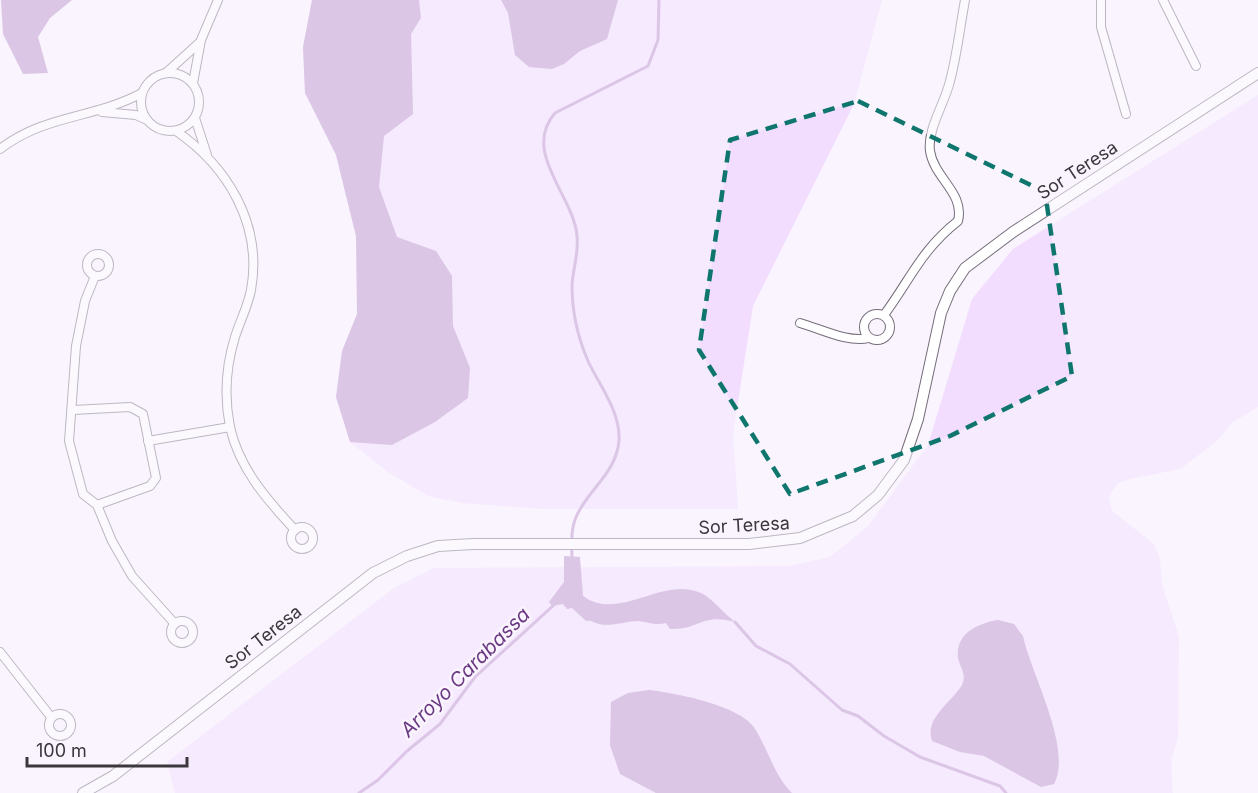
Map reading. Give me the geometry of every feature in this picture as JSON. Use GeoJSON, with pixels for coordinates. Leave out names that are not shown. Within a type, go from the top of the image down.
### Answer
{"type":"FeatureCollection","features":[{"type":"Feature","properties":{"kind":"street"},"geometry":{"type":"LineString","coordinates":[[193,82],[201,40],[218,0]]}},
{"type":"Feature","properties":{"kind":"street"},"geometry":{"type":"LineString","coordinates":[[884,315],[912,269],[934,242],[958,222],[959,207],[932,161],[930,138],[950,82],[965,0]]}},
{"type":"Feature","properties":{"kind":"street"},"geometry":{"type":"LineString","coordinates":[[1101,0],[1101,27],[1126,114]]}},
{"type":"Feature","properties":{"kind":"street"},"geometry":{"type":"LineString","coordinates":[[1163,0],[1196,66]]}},
{"type":"Feature","properties":{"kind":"street"},"geometry":{"type":"LineString","coordinates":[[147,120],[141,102],[142,93],[151,79],[179,64],[201,40]]}},
{"type":"Feature","properties":{"kind":"street"},"geometry":{"type":"LineString","coordinates":[[0,149],[17,136],[39,126],[64,117],[99,112],[129,114],[147,120],[160,129],[183,128],[195,118],[200,100],[193,82],[186,76],[166,72]]}},
{"type":"Feature","properties":{"kind":"street","name":"Sor Teresa"},"geometry":{"type":"LineString","coordinates":[[96,793],[113,776],[350,590],[390,563],[438,546],[778,542],[820,531],[853,516],[878,495],[904,460],[918,419],[941,313],[950,291],[965,268],[1005,237],[1258,73]]}},
{"type":"Feature","properties":{"kind":"street"},"geometry":{"type":"LineString","coordinates":[[99,112],[142,93]]}},
{"type":"Feature","properties":{"kind":"street"},"geometry":{"type":"LineString","coordinates":[[195,118],[208,155]]}},
{"type":"Feature","properties":{"kind":"street"},"geometry":{"type":"LineString","coordinates":[[176,130],[208,155],[228,180],[242,206],[252,252],[251,290],[228,369],[226,389],[230,427],[245,465],[256,484],[295,530]]}},
{"type":"Feature","properties":{"kind":"street"},"geometry":{"type":"LineString","coordinates":[[95,276],[85,301],[76,346],[73,410],[68,433],[83,494],[97,505],[122,561],[153,601],[175,624]]}},
{"type":"Feature","properties":{"kind":"street"},"geometry":{"type":"LineString","coordinates":[[869,338],[863,329],[866,319],[874,314],[884,315]]}},
{"type":"Feature","properties":{"kind":"street"},"geometry":{"type":"LineString","coordinates":[[800,323],[846,337],[879,340],[888,334],[890,324],[884,315]]}},
{"type":"Feature","properties":{"kind":"street"},"geometry":{"type":"LineString","coordinates":[[73,410],[135,408],[143,414],[156,473],[153,483],[97,505]]}},
{"type":"Feature","properties":{"kind":"street"},"geometry":{"type":"LineString","coordinates":[[148,441],[230,427]]}},
{"type":"Feature","properties":{"kind":"street"},"geometry":{"type":"LineString","coordinates":[[0,652],[51,717]]}},
{"type":"Feature","properties":{"kind":"street","name":"Sor Teresa"},"geometry":{"type":"LineString","coordinates":[[83,793],[113,776]]}},
{"type":"Feature","properties":{"kind":"highlighted area"},"geometry":{"type":"Polygon","coordinates":[[[858,101],[1045,192],[1072,376],[950,436],[790,494],[699,350],[730,140],[858,101]]]}},
{"type":"Feature","properties":{"kind":"shaded area"},"geometry":{"type":"Polygon","coordinates":[[[1,0],[72,0],[50,18],[38,37],[48,73],[23,74],[3,34],[1,0]]]}},
{"type":"Feature","properties":{"kind":"shaded area"},"geometry":{"type":"Polygon","coordinates":[[[312,0],[882,0],[854,104],[753,306],[733,434],[738,509],[544,509],[462,503],[428,496],[388,472],[350,442],[336,397],[342,351],[357,314],[356,236],[336,155],[305,93],[303,47],[312,0]]]}},
{"type":"Feature","properties":{"kind":"shaded area"},"geometry":{"type":"Polygon","coordinates":[[[312,0],[419,0],[421,18],[411,34],[413,114],[384,136],[379,187],[397,237],[436,251],[452,276],[453,326],[470,368],[468,398],[435,422],[392,445],[350,442],[336,397],[342,351],[357,314],[356,236],[336,155],[305,93],[303,47],[312,0]]]}},
{"type":"Feature","properties":{"kind":"shaded area"},"geometry":{"type":"Polygon","coordinates":[[[501,0],[618,0],[607,39],[580,51],[564,64],[552,69],[529,67],[515,55],[508,13],[501,0]]]}},
{"type":"Feature","properties":{"kind":"shaded area"},"geometry":{"type":"Polygon","coordinates":[[[1258,95],[1258,407],[1233,422],[1217,441],[1180,469],[1129,479],[1117,484],[1109,496],[1112,511],[1154,544],[1160,559],[1162,584],[1179,637],[1178,737],[1171,762],[1173,793],[175,793],[167,762],[394,588],[434,568],[789,566],[830,557],[868,526],[928,445],[972,299],[1013,249],[1258,95]]]}},
{"type":"Feature","properties":{"kind":"shaded area"},"geometry":{"type":"Polygon","coordinates":[[[564,556],[580,557],[583,596],[597,603],[627,602],[657,593],[688,589],[707,596],[735,622],[714,619],[680,629],[670,629],[666,623],[638,621],[604,625],[586,621],[572,608],[567,609],[563,604],[552,606],[549,602],[564,582],[564,556]]]}},
{"type":"Feature","properties":{"kind":"shaded area"},"geometry":{"type":"Polygon","coordinates":[[[998,620],[1014,624],[1023,636],[1049,711],[1058,751],[1058,769],[1054,784],[1041,787],[984,756],[960,752],[932,741],[932,725],[935,718],[962,685],[963,674],[958,658],[960,642],[976,627],[998,620]]]}},
{"type":"Feature","properties":{"kind":"shaded area"},"geometry":{"type":"Polygon","coordinates":[[[649,690],[675,694],[723,707],[748,721],[760,737],[776,771],[792,793],[656,793],[620,774],[610,745],[611,702],[628,693],[649,690]]]}},
{"type":"Feature","properties":{"kind":"waterway","name":"Arroyo Carabassa"},"geometry":{"type":"LineString","coordinates":[[572,560],[575,520],[582,506],[613,462],[617,452],[619,430],[613,409],[584,352],[574,314],[572,285],[577,236],[568,205],[546,159],[544,143],[546,128],[555,113],[648,66],[658,40],[659,0]]}},
{"type":"Feature","properties":{"kind":"waterway","name":"Arroyo Carabassa"},"geometry":{"type":"LineString","coordinates":[[359,793],[378,780],[407,751],[440,724],[475,677],[555,604]]}},
{"type":"Feature","properties":{"kind":"waterway"},"geometry":{"type":"LineString","coordinates":[[735,622],[756,646],[790,664],[842,710],[858,716],[884,736],[920,757],[1000,786],[1006,793]]}}]}
